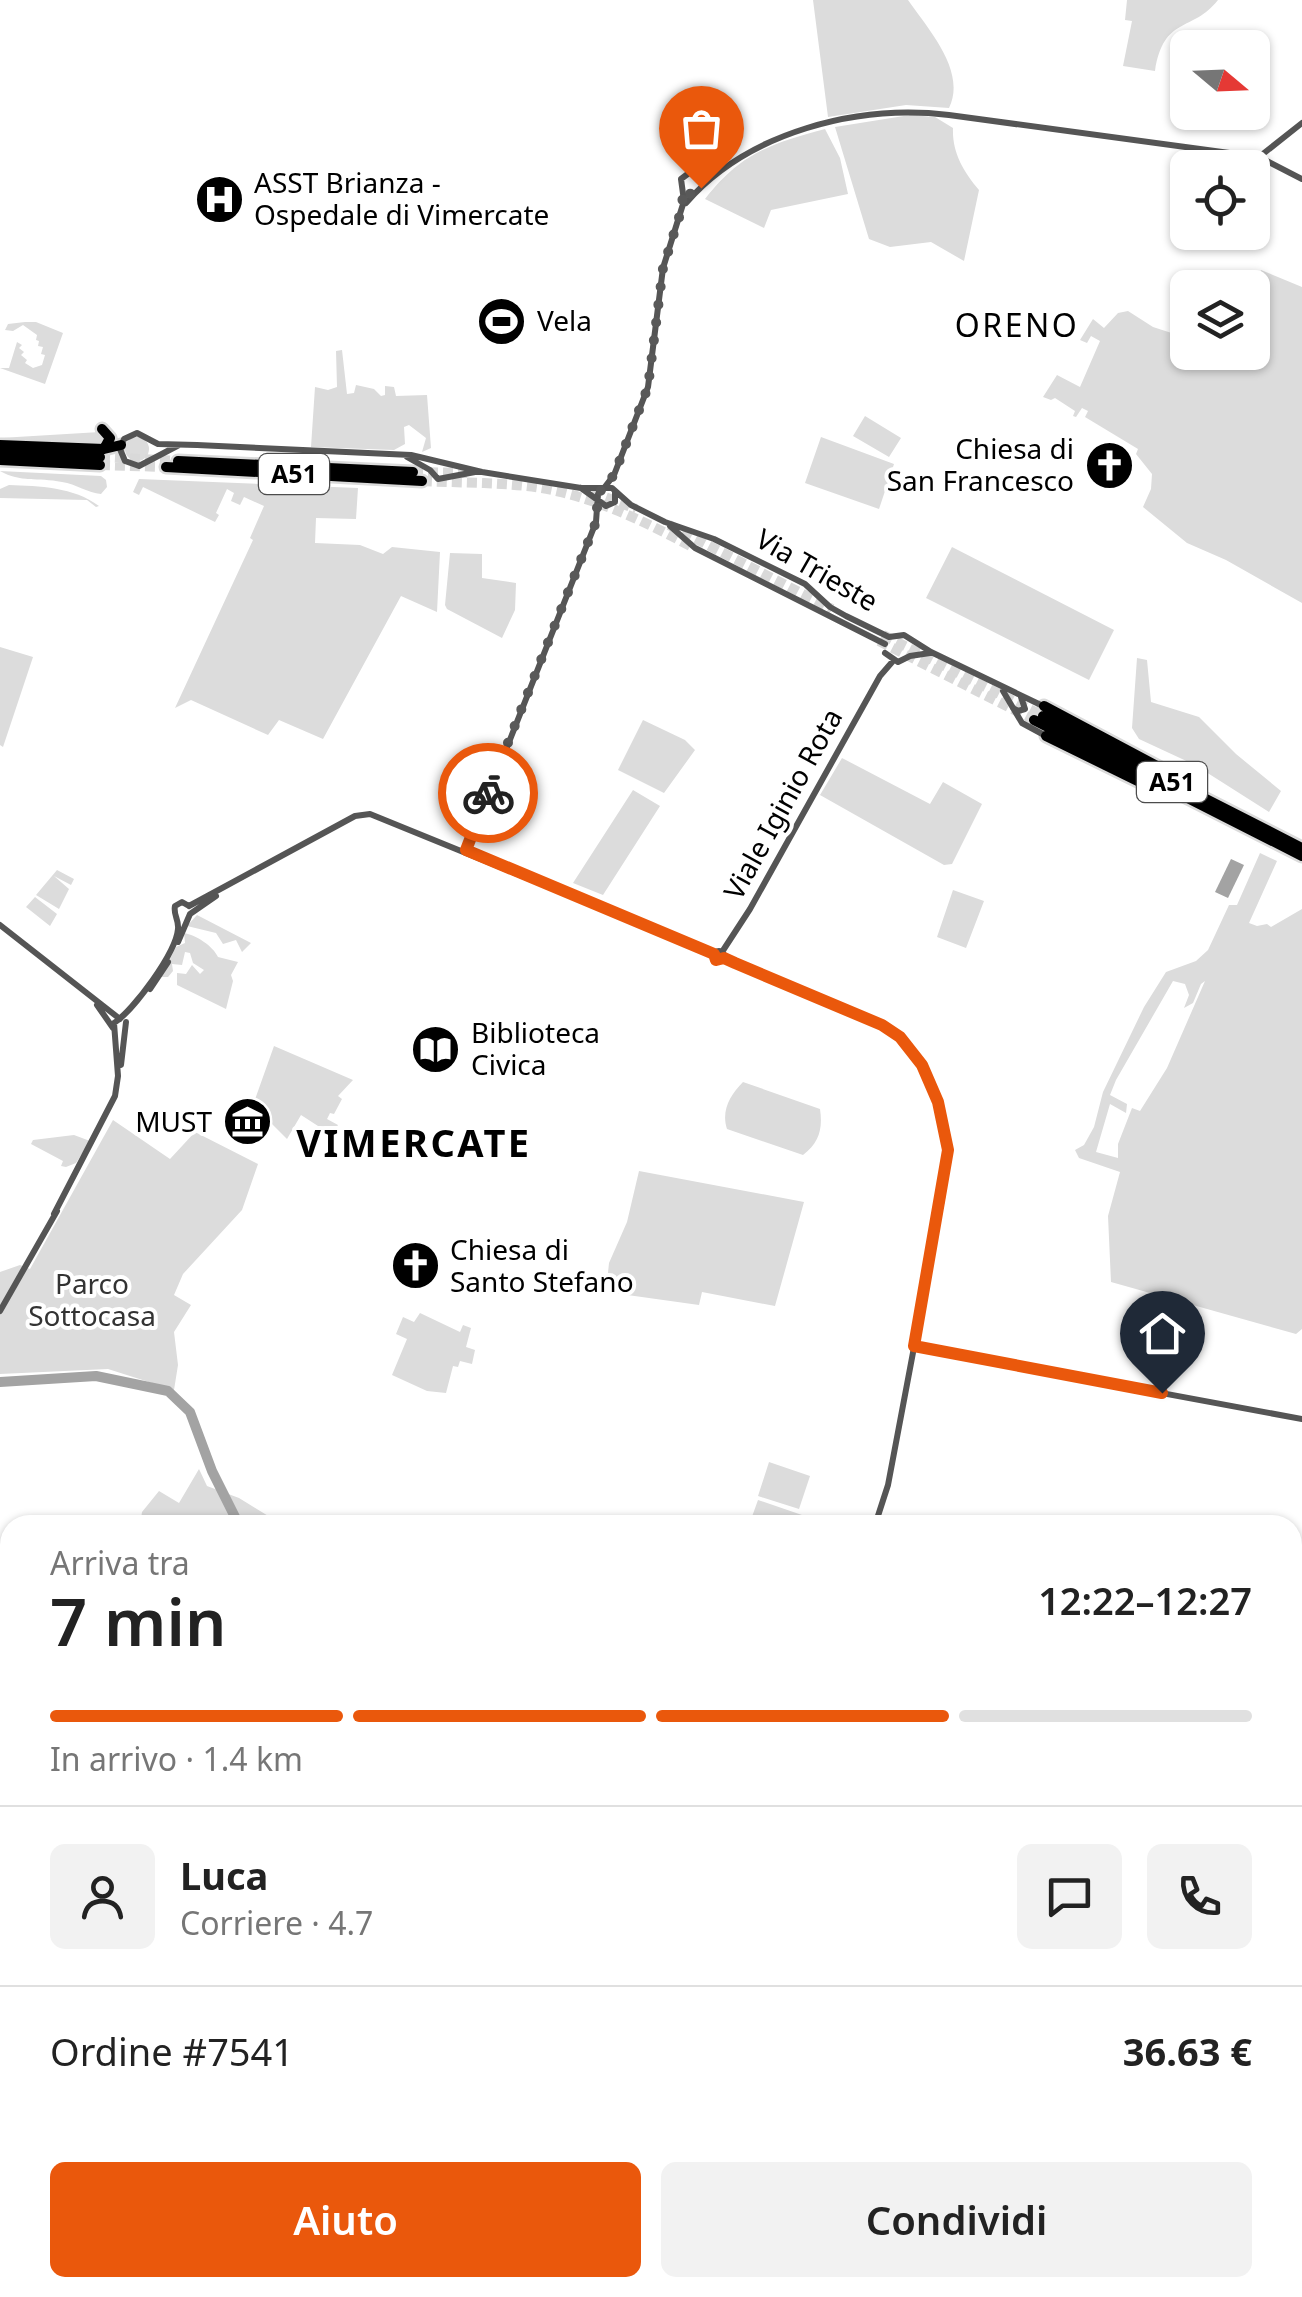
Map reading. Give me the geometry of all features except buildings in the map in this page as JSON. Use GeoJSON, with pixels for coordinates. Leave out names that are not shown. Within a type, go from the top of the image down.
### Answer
{"type":"FeatureCollection","features":[{"type":"Feature","properties":{"kind":"highway"},"geometry":{"type":"LineString","coordinates":[[101,457],[110,438],[102,429]]}},
{"type":"Feature","properties":{"kind":"highway"},"geometry":{"type":"LineString","coordinates":[[0,460],[101,457],[121,444]]}},
{"type":"Feature","properties":{"kind":"highway"},"geometry":{"type":"LineString","coordinates":[[0,448],[101,457]]}},
{"type":"Feature","properties":{"kind":"highway","name":"A51"},"geometry":{"type":"LineString","coordinates":[[166,468],[418,477],[178,460]]}},
{"type":"Feature","properties":{"kind":"highway"},"geometry":{"type":"LineString","coordinates":[[1040,714],[1191,784],[1232,816]]}},
{"type":"Feature","properties":{"kind":"highway","name":"A51"},"geometry":{"type":"LineString","coordinates":[[1040,714],[1302,856]]}},
{"type":"Feature","properties":{"kind":"highway"},"geometry":{"type":"LineString","coordinates":[[1046,736],[1190,806],[1232,816]]}},
{"type":"Feature","properties":{"kind":"highway","name":"A51"},"geometry":{"type":"LineString","coordinates":[[1232,816],[1302,848]]}},
{"type":"Feature","properties":{"kind":"street"},"geometry":{"type":"LineString","coordinates":[[682,208],[717,173],[764,142],[792,132],[900,112],[949,115],[1202,150]]}},
{"type":"Feature","properties":{"kind":"street"},"geometry":{"type":"LineString","coordinates":[[1270,150],[1302,123]]}},
{"type":"Feature","properties":{"kind":"street"},"geometry":{"type":"LineString","coordinates":[[1270,163],[1302,179]]}},
{"type":"Feature","properties":{"kind":"street"},"geometry":{"type":"LineString","coordinates":[[466,850],[596,522],[598,494],[614,475],[648,387],[663,268],[682,208],[682,177],[689,172],[717,173]]}},
{"type":"Feature","properties":{"kind":"street"},"geometry":{"type":"LineString","coordinates":[[696,173],[702,181],[698,191]]}},
{"type":"Feature","properties":{"kind":"street"},"geometry":{"type":"LineString","coordinates":[[683,190],[698,191]]}},
{"type":"Feature","properties":{"kind":"street"},"geometry":{"type":"LineString","coordinates":[[178,445],[144,464],[129,464],[121,454],[121,444],[134,433],[158,444],[401,455],[580,488],[611,488],[615,492]]}},
{"type":"Feature","properties":{"kind":"street"},"geometry":{"type":"LineString","coordinates":[[150,439],[151,458]]}},
{"type":"Feature","properties":{"kind":"street"},"geometry":{"type":"LineString","coordinates":[[401,455],[432,471],[438,479],[482,472]]}},
{"type":"Feature","properties":{"kind":"street"},"geometry":{"type":"LineString","coordinates":[[432,471],[437,461]]}},
{"type":"Feature","properties":{"kind":"street"},"geometry":{"type":"LineString","coordinates":[[449,476],[450,466]]}},
{"type":"Feature","properties":{"kind":"street"},"geometry":{"type":"LineString","coordinates":[[596,522],[616,499],[614,475]]}},
{"type":"Feature","properties":{"kind":"street"},"geometry":{"type":"LineString","coordinates":[[580,488],[604,506],[611,505]]}},
{"type":"Feature","properties":{"kind":"street","name":"Via Trieste"},"geometry":{"type":"LineString","coordinates":[[615,492],[630,505],[665,522],[714,539],[806,584],[830,607],[887,640]]}},
{"type":"Feature","properties":{"kind":"street","name":"Via Trieste"},"geometry":{"type":"LineString","coordinates":[[611,505],[630,505]]}},
{"type":"Feature","properties":{"kind":"street","name":"Via Trieste"},"geometry":{"type":"LineString","coordinates":[[665,522],[696,548],[887,640]]}},
{"type":"Feature","properties":{"kind":"street","name":"Via Trieste"},"geometry":{"type":"LineString","coordinates":[[887,640],[899,634],[908,639]]}},
{"type":"Feature","properties":{"kind":"street"},"geometry":{"type":"LineString","coordinates":[[908,639],[1021,696],[1040,714]]}},
{"type":"Feature","properties":{"kind":"street"},"geometry":{"type":"LineString","coordinates":[[908,639],[910,656]]}},
{"type":"Feature","properties":{"kind":"street","name":"Via Trieste"},"geometry":{"type":"LineString","coordinates":[[887,640],[885,653],[893,662]]}},
{"type":"Feature","properties":{"kind":"street"},"geometry":{"type":"LineString","coordinates":[[893,662],[932,652]]}},
{"type":"Feature","properties":{"kind":"street","name":"Viale Iginio Rota"},"geometry":{"type":"LineString","coordinates":[[880,676],[885,653]]}},
{"type":"Feature","properties":{"kind":"street","name":"Viale Iginio Rota"},"geometry":{"type":"LineString","coordinates":[[720,955],[750,909],[880,676],[893,662]]}},
{"type":"Feature","properties":{"kind":"street"},"geometry":{"type":"LineString","coordinates":[[994,684],[1005,692],[1022,723],[1046,736]]}},
{"type":"Feature","properties":{"kind":"street"},"geometry":{"type":"LineString","coordinates":[[1012,706],[1021,696]]}},
{"type":"Feature","properties":{"kind":"street"},"geometry":{"type":"LineString","coordinates":[[1012,706],[1018,712],[1024,709],[1021,696]]}},
{"type":"Feature","properties":{"kind":"street"},"geometry":{"type":"LineString","coordinates":[[176,918],[362,814],[378,815],[720,955],[882,1025],[900,1037],[922,1065],[938,1102],[948,1150],[914,1346],[879,1515]]}},
{"type":"Feature","properties":{"kind":"street"},"geometry":{"type":"LineString","coordinates":[[0,1311],[115,1102],[122,1075],[124,1024],[164,969],[189,913],[185,903],[177,904],[173,910],[176,935],[118,1033],[94,1000]]}},
{"type":"Feature","properties":{"kind":"street"},"geometry":{"type":"LineString","coordinates":[[0,924],[124,1024]]}},
{"type":"Feature","properties":{"kind":"street"},"geometry":{"type":"LineString","coordinates":[[114,1028],[118,1079],[115,1102]]}},
{"type":"Feature","properties":{"kind":"street"},"geometry":{"type":"LineString","coordinates":[[914,1346],[1302,1418]]}},
{"type":"Feature","properties":{"kind":"green space"},"geometry":{"type":"Polygon","coordinates":[[[813,0],[908,0],[935,37],[949,65],[953,94],[949,108],[906,105],[828,117],[813,0]]]}},
{"type":"Feature","properties":{"kind":"green space"},"geometry":{"type":"Polygon","coordinates":[[[1127,0],[1218,0],[1177,30],[1170,30],[1155,71],[1123,66],[1132,21],[1125,20],[1127,0]]]}},
{"type":"Feature","properties":{"kind":"green space"},"geometry":{"type":"Polygon","coordinates":[[[910,115],[935,117],[953,128],[960,161],[979,190],[964,261],[931,242],[890,247],[869,239],[835,127],[910,115]]]}},
{"type":"Feature","properties":{"kind":"green space"},"geometry":{"type":"Polygon","coordinates":[[[825,129],[840,158],[848,194],[771,210],[764,228],[705,199],[731,171],[758,152],[825,129]]]}},
{"type":"Feature","properties":{"kind":"green space"},"geometry":{"type":"Polygon","coordinates":[[[1270,274],[1302,287],[1302,603],[1187,543],[1143,507],[1152,474],[1136,454],[1138,449],[1085,417],[1088,411],[1082,408],[1076,417],[1075,411],[1055,398],[1043,397],[1057,375],[1080,387],[1100,341],[1091,336],[1087,343],[1080,340],[1093,319],[1104,328],[1118,313],[1128,311],[1170,332],[1170,370],[1270,370],[1270,274]]]}},
{"type":"Feature","properties":{"kind":"green space"},"geometry":{"type":"Polygon","coordinates":[[[36,322],[63,333],[45,384],[0,368],[9,368],[17,342],[22,345],[19,348],[24,352],[21,355],[27,360],[25,363],[33,368],[42,365],[45,355],[41,354],[43,347],[38,346],[37,335],[23,325],[13,331],[5,330],[8,324],[36,322]]]}},
{"type":"Feature","properties":{"kind":"green space"},"geometry":{"type":"Polygon","coordinates":[[[342,350],[347,394],[354,393],[356,385],[374,389],[381,396],[385,395],[385,386],[394,387],[396,396],[427,395],[431,448],[422,452],[426,438],[409,425],[404,427],[405,444],[394,450],[311,447],[315,387],[337,387],[336,351],[342,350]]]}},
{"type":"Feature","properties":{"kind":"green space"},"geometry":{"type":"Polygon","coordinates":[[[865,416],[901,438],[889,457],[853,436],[865,416]]]}},
{"type":"Feature","properties":{"kind":"green space"},"geometry":{"type":"Polygon","coordinates":[[[105,433],[106,445],[0,443],[0,438],[105,433]]]}},
{"type":"Feature","properties":{"kind":"green space"},"geometry":{"type":"Polygon","coordinates":[[[137,437],[149,449],[137,461],[125,449],[137,437]]]}},
{"type":"Feature","properties":{"kind":"green space"},"geometry":{"type":"Polygon","coordinates":[[[821,437],[894,464],[879,509],[805,483],[821,437]]]}},
{"type":"Feature","properties":{"kind":"green space"},"geometry":{"type":"Polygon","coordinates":[[[0,471],[101,476],[107,487],[101,494],[67,483],[22,478],[0,471]]]}},
{"type":"Feature","properties":{"kind":"green space"},"geometry":{"type":"Polygon","coordinates":[[[139,479],[358,488],[356,519],[316,518],[315,543],[360,545],[383,554],[392,547],[440,552],[437,612],[401,596],[323,739],[279,720],[268,735],[191,700],[175,708],[253,540],[250,538],[264,506],[244,497],[240,505],[231,501],[234,493],[227,489],[215,522],[143,487],[139,495],[133,492],[139,479]]]}},
{"type":"Feature","properties":{"kind":"green space"},"geometry":{"type":"Polygon","coordinates":[[[9,485],[67,491],[89,500],[99,506],[87,500],[0,498],[0,489],[9,485]]]}},
{"type":"Feature","properties":{"kind":"green space"},"geometry":{"type":"Polygon","coordinates":[[[952,547],[1114,630],[1089,680],[926,598],[952,547]]]}},
{"type":"Feature","properties":{"kind":"green space"},"geometry":{"type":"Polygon","coordinates":[[[450,553],[482,554],[482,578],[516,583],[515,610],[502,638],[447,609],[450,553]]]}},
{"type":"Feature","properties":{"kind":"green space"},"geometry":{"type":"Polygon","coordinates":[[[0,647],[33,657],[3,747],[0,745],[0,647]]]}},
{"type":"Feature","properties":{"kind":"green space"},"geometry":{"type":"Polygon","coordinates":[[[1137,658],[1147,660],[1151,702],[1199,717],[1281,791],[1269,812],[1195,765],[1139,739],[1132,728],[1137,658]]]}},
{"type":"Feature","properties":{"kind":"green space"},"geometry":{"type":"Polygon","coordinates":[[[643,720],[685,740],[695,750],[664,793],[618,770],[643,720]]]}},
{"type":"Feature","properties":{"kind":"green space"},"geometry":{"type":"Polygon","coordinates":[[[842,758],[930,804],[943,782],[982,804],[952,864],[944,865],[820,795],[842,758]]]}},
{"type":"Feature","properties":{"kind":"green space"},"geometry":{"type":"Polygon","coordinates":[[[633,790],[660,806],[603,895],[573,883],[633,790]]]}},
{"type":"Feature","properties":{"kind":"green space"},"geometry":{"type":"Polygon","coordinates":[[[1260,853],[1277,861],[1249,923],[1271,927],[1302,909],[1302,1329],[1296,1334],[1111,1282],[1108,1216],[1120,1172],[1079,1158],[1075,1150],[1084,1145],[1094,1127],[1103,1092],[1144,1007],[1166,972],[1196,961],[1208,950],[1229,905],[1237,905],[1260,853]],[[1173,981],[1116,1080],[1110,1095],[1127,1104],[1126,1113],[1110,1104],[1096,1152],[1118,1158],[1118,1144],[1132,1108],[1140,1111],[1167,1068],[1205,981],[1193,1003],[1184,1008],[1189,995],[1185,984],[1173,981]]]}},
{"type":"Feature","properties":{"kind":"green space"},"geometry":{"type":"Polygon","coordinates":[[[57,870],[74,879],[71,885],[54,876],[69,889],[59,909],[36,895],[57,870]]]}},
{"type":"Feature","properties":{"kind":"green space"},"geometry":{"type":"Polygon","coordinates":[[[953,890],[984,901],[966,948],[937,937],[953,890]]]}},
{"type":"Feature","properties":{"kind":"green space"},"geometry":{"type":"Polygon","coordinates":[[[35,897],[57,914],[50,926],[26,907],[35,897]]]}},
{"type":"Feature","properties":{"kind":"green space"},"geometry":{"type":"Polygon","coordinates":[[[197,915],[251,943],[242,952],[236,940],[223,944],[216,933],[187,926],[197,915]]]}},
{"type":"Feature","properties":{"kind":"green space"},"geometry":{"type":"Polygon","coordinates":[[[184,933],[204,942],[218,957],[238,962],[231,975],[226,1009],[177,985],[177,973],[186,974],[192,965],[200,974],[204,970],[193,963],[190,953],[185,952],[182,965],[172,964],[173,971],[168,977],[161,977],[176,947],[185,943],[184,933]]]}},
{"type":"Feature","properties":{"kind":"green space"},"geometry":{"type":"Polygon","coordinates":[[[274,1046],[353,1080],[338,1096],[342,1099],[327,1119],[338,1125],[332,1135],[301,1115],[287,1139],[253,1105],[274,1046]]]}},
{"type":"Feature","properties":{"kind":"green space"},"geometry":{"type":"Polygon","coordinates":[[[743,1082],[820,1109],[819,1135],[813,1146],[803,1155],[727,1129],[728,1104],[743,1082]]]}},
{"type":"Feature","properties":{"kind":"green space","name":"Parco Sottocasa"},"geometry":{"type":"Polygon","coordinates":[[[113,1120],[170,1159],[195,1132],[258,1164],[242,1210],[183,1274],[174,1295],[191,1305],[174,1332],[178,1365],[174,1390],[108,1369],[0,1374],[0,1272],[20,1265],[30,1269],[113,1120]]]}},
{"type":"Feature","properties":{"kind":"green space"},"geometry":{"type":"Polygon","coordinates":[[[74,1135],[90,1141],[76,1163],[66,1167],[61,1166],[63,1161],[31,1144],[33,1140],[74,1135]]]}},
{"type":"Feature","properties":{"kind":"green space"},"geometry":{"type":"Polygon","coordinates":[[[639,1171],[804,1202],[775,1306],[702,1292],[699,1305],[606,1292],[609,1263],[627,1222],[639,1171]]]}},
{"type":"Feature","properties":{"kind":"green space"},"geometry":{"type":"Polygon","coordinates":[[[420,1313],[460,1332],[463,1325],[471,1328],[466,1347],[475,1350],[472,1364],[460,1361],[458,1367],[453,1366],[446,1393],[427,1391],[392,1375],[407,1339],[396,1334],[403,1317],[414,1322],[420,1313]]]}},
{"type":"Feature","properties":{"kind":"green space"},"geometry":{"type":"Polygon","coordinates":[[[769,1462],[810,1476],[799,1509],[758,1496],[769,1462]]]}},
{"type":"Feature","properties":{"kind":"green space"},"geometry":{"type":"Polygon","coordinates":[[[199,1469],[207,1486],[239,1498],[267,1515],[142,1515],[159,1491],[179,1503],[199,1469]]]}},
{"type":"Feature","properties":{"kind":"green space"},"geometry":{"type":"Polygon","coordinates":[[[758,1500],[802,1515],[753,1515],[758,1500]]]}},
{"type":"Feature","properties":{"kind":"shaded area"},"geometry":{"type":"Polygon","coordinates":[[[1231,859],[1244,865],[1228,898],[1215,892],[1231,859]]]}},
{"type":"Feature","properties":{"kind":"waterway"},"geometry":{"type":"LineString","coordinates":[[0,1382],[96,1376],[168,1391],[190,1412],[234,1515]]}},
{"type":"Feature","properties":{"kind":"tunnel"},"geometry":{"type":"LineString","coordinates":[[100,457],[178,461]]}},
{"type":"Feature","properties":{"kind":"tunnel"},"geometry":{"type":"LineString","coordinates":[[100,465],[166,467]]}},
{"type":"Feature","properties":{"kind":"tunnel"},"geometry":{"type":"LineString","coordinates":[[413,472],[467,473]]}},
{"type":"Feature","properties":{"kind":"tunnel"},"geometry":{"type":"LineString","coordinates":[[422,481],[511,485],[561,492],[620,512],[694,548]]}},
{"type":"Feature","properties":{"kind":"tunnel"},"geometry":{"type":"LineString","coordinates":[[592,492],[636,509]]}},
{"type":"Feature","properties":{"kind":"tunnel"},"geometry":{"type":"LineString","coordinates":[[669,525],[832,609]]}},
{"type":"Feature","properties":{"kind":"tunnel"},"geometry":{"type":"LineString","coordinates":[[883,635],[1043,716]]}},
{"type":"Feature","properties":{"kind":"tunnel"},"geometry":{"type":"LineString","coordinates":[[879,641],[1034,720]]}},
{"type":"Feature","properties":{"kind":"way so far"},"geometry":{"type":"LineString","coordinates":[[488,793],[596,522],[598,494],[614,475],[645,396],[663,268],[682,208],[683,190],[691,194],[701,188]]}},
{"type":"Feature","properties":{"kind":"place","name":"ASST Brianza - Ospedale di Vimercate"},"geometry":{"type":"Point","coordinates":[219,199]}},
{"type":"Feature","properties":{"kind":"place","name":"Vela"},"geometry":{"type":"Point","coordinates":[502,321]}},
{"type":"Feature","properties":{"kind":"place","name":"Chiesa di San Francesco"},"geometry":{"type":"Point","coordinates":[1109,465]}},
{"type":"Feature","properties":{"kind":"place","name":"Biblioteca Civica"},"geometry":{"type":"Point","coordinates":[436,1049]}},
{"type":"Feature","properties":{"kind":"place","name":"MUST"},"geometry":{"type":"Point","coordinates":[247,1122]}},
{"type":"Feature","properties":{"kind":"place","name":"Chiesa di Santo Stefano"},"geometry":{"type":"Point","coordinates":[415,1266]}},
{"type":"Feature","properties":{"kind":"district","name":"ORENO"},"geometry":{"type":"Point","coordinates":[1017,326]}},
{"type":"Feature","properties":{"kind":"district","name":"VIMERCATE"},"geometry":{"type":"Point","coordinates":[414,1144]}},
{"type":"Feature","properties":{"kind":"route"},"geometry":{"type":"LineString","coordinates":[[488,793],[466,850],[714,954],[716,960],[724,958],[882,1025],[913,1050],[938,1102],[948,1150],[914,1346],[1162,1393]]}}]}
